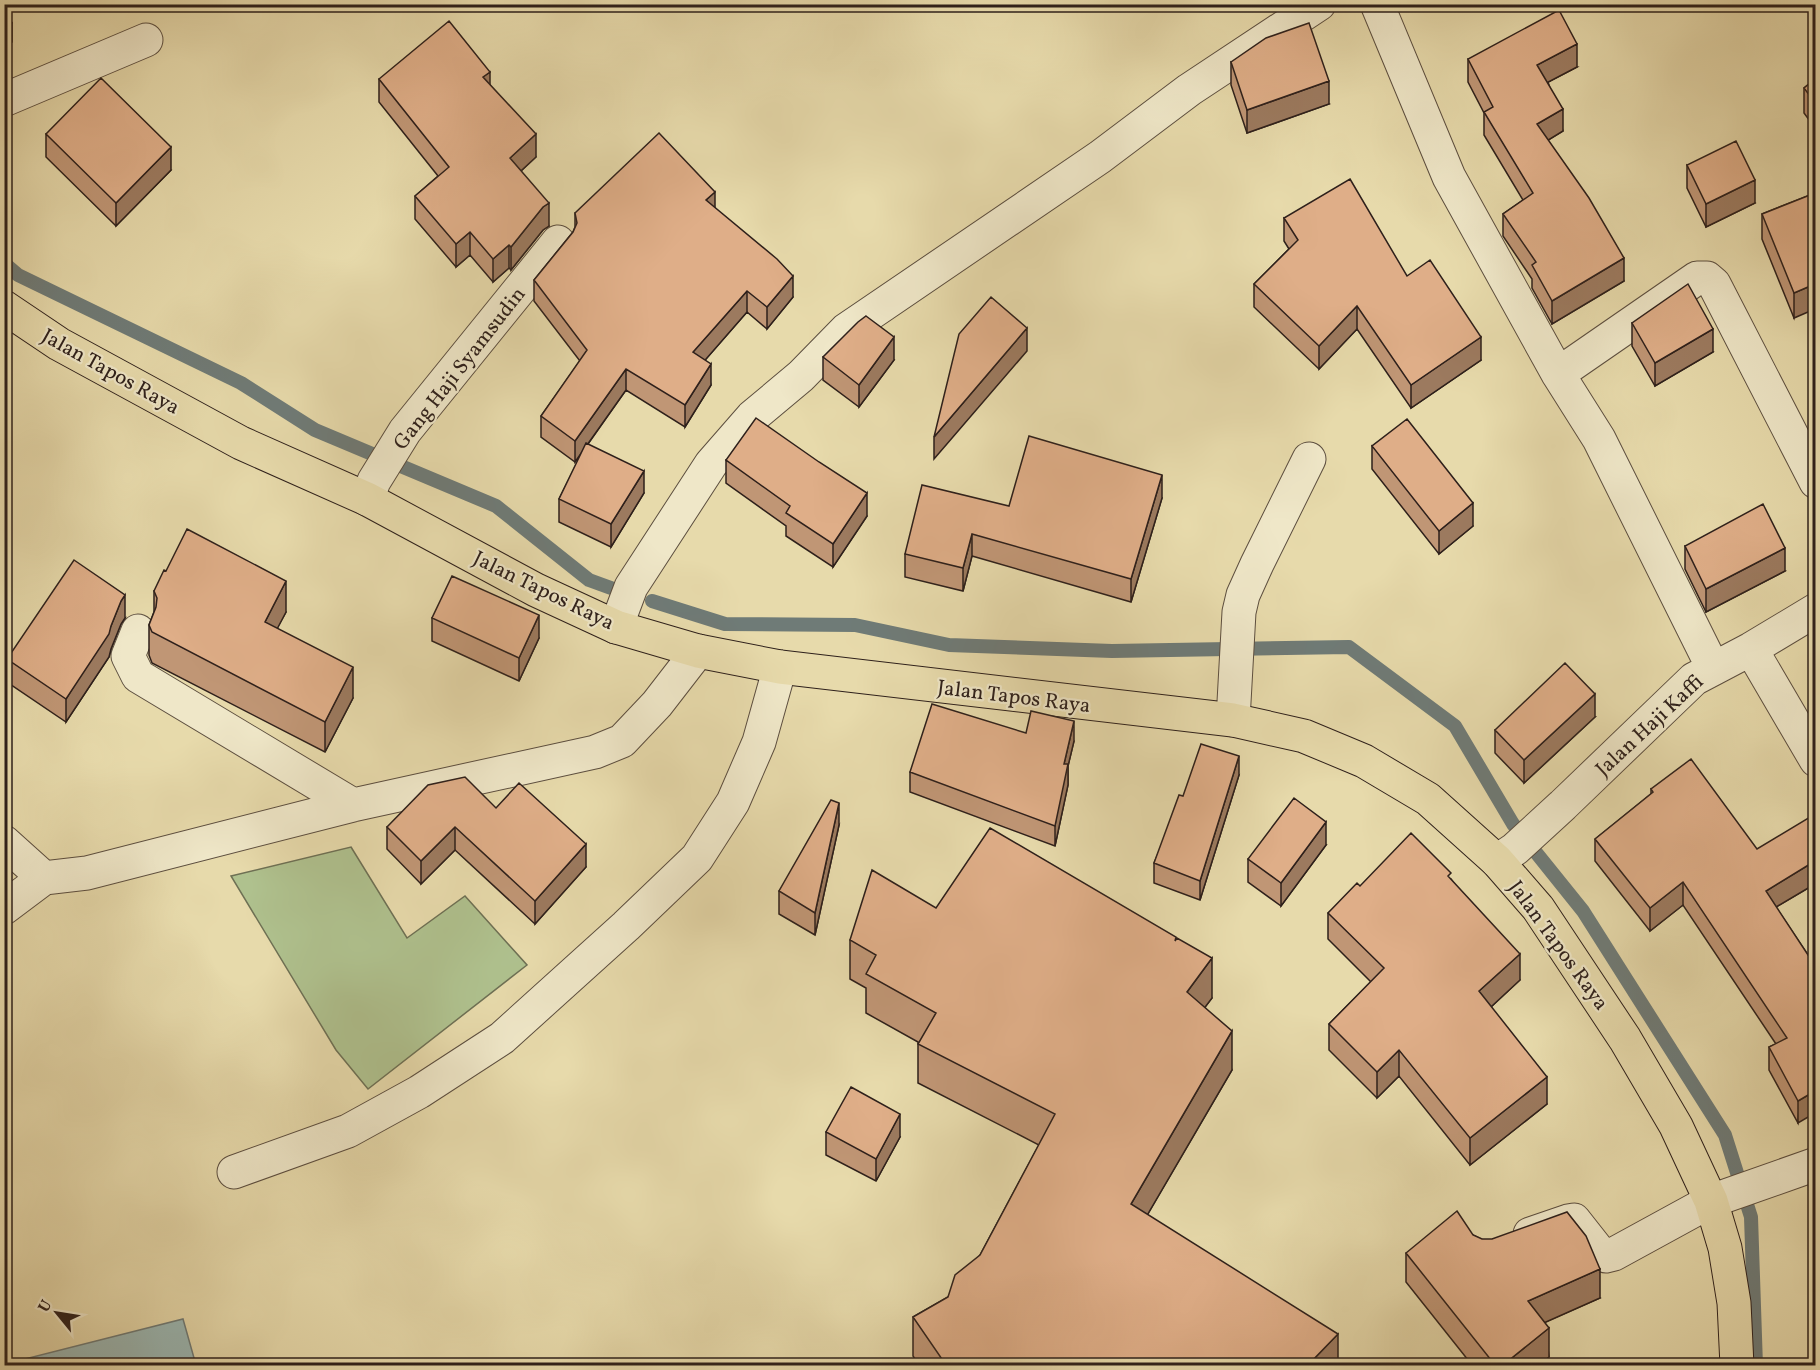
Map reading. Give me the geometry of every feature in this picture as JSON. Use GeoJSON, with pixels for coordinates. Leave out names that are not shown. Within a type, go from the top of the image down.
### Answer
{"type":"FeatureCollection","features":[{"type":"Feature","properties":{"kind":"main road","name":"Jalan Tapos Raya"},"geometry":{"type":"LineString","coordinates":[[4,308],[58,344],[242,443],[371,490],[536,590],[616,627],[698,651],[780,667],[1233,720],[1304,736],[1364,761],[1428,799],[1506,855],[1538,909],[1625,1039],[1721,1198],[1725,1248],[1734,1303],[1737,1365]]}},
{"type":"Feature","properties":{"kind":"street"},"geometry":{"type":"LineString","coordinates":[[616,627],[631,587],[711,464],[752,417],[801,376],[846,330],[1100,157],[1189,90],[1319,4]]}},
{"type":"Feature","properties":{"kind":"street"},"geometry":{"type":"LineString","coordinates":[[1377,4],[1449,177],[1558,375],[1599,440],[1713,668]]}},
{"type":"Feature","properties":{"kind":"street"},"geometry":{"type":"LineString","coordinates":[[4,100],[146,40]]}},
{"type":"Feature","properties":{"kind":"street","name":"Gang Haji Syamsudin"},"geometry":{"type":"LineString","coordinates":[[371,490],[405,432],[558,242]]}},
{"type":"Feature","properties":{"kind":"street"},"geometry":{"type":"LineString","coordinates":[[1558,375],[1697,278],[1707,278],[1714,284],[1815,482]]}},
{"type":"Feature","properties":{"kind":"street"},"geometry":{"type":"LineString","coordinates":[[1233,720],[1239,612],[1243,595],[1309,459]]}},
{"type":"Feature","properties":{"kind":"street","name":"Jalan Haji Kaffi"},"geometry":{"type":"LineString","coordinates":[[1506,855],[1563,805],[1694,679],[1751,649],[1815,610]]}},
{"type":"Feature","properties":{"kind":"street"},"geometry":{"type":"LineString","coordinates":[[138,631],[128,656],[138,676],[353,805]]}},
{"type":"Feature","properties":{"kind":"street"},"geometry":{"type":"LineString","coordinates":[[1751,649],[1815,760]]}},
{"type":"Feature","properties":{"kind":"street"},"geometry":{"type":"LineString","coordinates":[[4,908],[44,879],[124,865],[353,805],[595,752],[622,741],[657,704],[698,651]]}},
{"type":"Feature","properties":{"kind":"street"},"geometry":{"type":"LineString","coordinates":[[234,1172],[348,1131],[419,1092],[502,1038],[626,926],[697,858],[733,801],[759,742],[780,667]]}},
{"type":"Feature","properties":{"kind":"street"},"geometry":{"type":"LineString","coordinates":[[4,842],[44,879]]}},
{"type":"Feature","properties":{"kind":"street"},"geometry":{"type":"LineString","coordinates":[[1506,1243],[1574,1220],[1600,1253],[1606,1256],[1614,1254],[1721,1198],[1815,1164]]}},
{"type":"Feature","properties":{"kind":"green space"},"geometry":{"type":"Polygon","coordinates":[[[351,847],[407,938],[465,896],[527,965],[368,1089],[336,1050],[231,876],[351,847]]]}},
{"type":"Feature","properties":{"kind":"water"},"geometry":{"type":"Polygon","coordinates":[[[183,1319],[196,1365],[5,1365],[5,1364],[183,1319]]]}},
{"type":"Feature","properties":{"kind":"building"},"geometry":{"type":"Polygon","coordinates":[[[4,6],[12,23],[4,27],[4,6]]]}},
{"type":"Feature","properties":{"kind":"building"},"geometry":{"type":"Polygon","coordinates":[[[1559,10],[1577,44],[1537,65],[1563,109],[1537,124],[1589,198],[1624,258],[1552,301],[1532,265],[1536,262],[1503,214],[1533,193],[1484,112],[1493,107],[1468,59],[1559,10]]]}},
{"type":"Feature","properties":{"kind":"building"},"geometry":{"type":"Polygon","coordinates":[[[449,21],[490,72],[483,77],[536,134],[510,158],[549,203],[543,207],[511,247],[509,245],[493,259],[470,232],[456,244],[415,196],[449,167],[379,79],[449,21]]]}},
{"type":"Feature","properties":{"kind":"building"},"geometry":{"type":"Polygon","coordinates":[[[1309,23],[1329,81],[1247,110],[1231,62],[1266,38],[1309,23]]]}},
{"type":"Feature","properties":{"kind":"building"},"geometry":{"type":"Polygon","coordinates":[[[101,78],[171,147],[116,203],[46,134],[101,78]]]}},
{"type":"Feature","properties":{"kind":"building"},"geometry":{"type":"Polygon","coordinates":[[[1815,79],[1815,103],[1804,88],[1815,79]]]}},
{"type":"Feature","properties":{"kind":"building"},"geometry":{"type":"Polygon","coordinates":[[[659,133],[715,192],[706,200],[777,259],[793,276],[767,307],[747,291],[693,352],[711,364],[685,405],[626,369],[575,441],[541,416],[587,350],[534,280],[573,232],[577,223],[575,213],[659,133]]]}},
{"type":"Feature","properties":{"kind":"building"},"geometry":{"type":"Polygon","coordinates":[[[1736,141],[1755,180],[1706,204],[1687,165],[1736,141]]]}},
{"type":"Feature","properties":{"kind":"building"},"geometry":{"type":"Polygon","coordinates":[[[1350,179],[1407,276],[1430,260],[1481,337],[1411,385],[1357,306],[1319,346],[1254,284],[1298,240],[1284,218],[1350,179]]]}},
{"type":"Feature","properties":{"kind":"building"},"geometry":{"type":"Polygon","coordinates":[[[1815,193],[1815,284],[1794,293],[1762,214],[1815,193]]]}},
{"type":"Feature","properties":{"kind":"building"},"geometry":{"type":"Polygon","coordinates":[[[1688,284],[1713,329],[1655,363],[1632,323],[1688,284]]]}},
{"type":"Feature","properties":{"kind":"building"},"geometry":{"type":"Polygon","coordinates":[[[991,297],[1027,328],[934,437],[959,334],[991,297]]]}},
{"type":"Feature","properties":{"kind":"building"},"geometry":{"type":"Polygon","coordinates":[[[866,316],[894,337],[859,385],[823,357],[866,316]]]}},
{"type":"Feature","properties":{"kind":"building"},"geometry":{"type":"Polygon","coordinates":[[[756,418],[867,493],[833,544],[786,513],[790,506],[726,460],[756,418]]]}},
{"type":"Feature","properties":{"kind":"building"},"geometry":{"type":"Polygon","coordinates":[[[1407,419],[1473,503],[1439,531],[1372,446],[1407,419]]]}},
{"type":"Feature","properties":{"kind":"building"},"geometry":{"type":"Polygon","coordinates":[[[1029,436],[1162,475],[1131,579],[972,534],[963,568],[905,554],[922,485],[1009,506],[1029,436]]]}},
{"type":"Feature","properties":{"kind":"building"},"geometry":{"type":"Polygon","coordinates":[[[586,443],[644,471],[611,524],[559,499],[586,443]]]}},
{"type":"Feature","properties":{"kind":"building"},"geometry":{"type":"Polygon","coordinates":[[[1763,504],[1785,548],[1706,589],[1685,546],[1763,504]]]}},
{"type":"Feature","properties":{"kind":"building"},"geometry":{"type":"Polygon","coordinates":[[[187,529],[286,581],[265,622],[353,667],[325,722],[152,632],[149,625],[157,598],[154,591],[187,529]]]}},
{"type":"Feature","properties":{"kind":"building"},"geometry":{"type":"Polygon","coordinates":[[[74,560],[125,595],[109,634],[66,699],[7,659],[74,560]]]}},
{"type":"Feature","properties":{"kind":"building"},"geometry":{"type":"Polygon","coordinates":[[[452,576],[539,615],[519,658],[432,618],[452,576]]]}},
{"type":"Feature","properties":{"kind":"building"},"geometry":{"type":"Polygon","coordinates":[[[1565,663],[1595,694],[1524,760],[1495,730],[1565,663]]]}},
{"type":"Feature","properties":{"kind":"building"},"geometry":{"type":"Polygon","coordinates":[[[932,704],[1026,733],[1031,711],[1074,721],[1064,764],[1068,764],[1055,826],[910,772],[932,704]]]}},
{"type":"Feature","properties":{"kind":"building"},"geometry":{"type":"Polygon","coordinates":[[[1201,744],[1239,756],[1200,881],[1154,863],[1179,795],[1183,796],[1201,744]]]}},
{"type":"Feature","properties":{"kind":"building"},"geometry":{"type":"Polygon","coordinates":[[[1691,759],[1757,849],[1815,814],[1815,861],[1766,891],[1808,955],[1815,953],[1815,1091],[1798,1101],[1769,1047],[1787,1038],[1683,882],[1650,908],[1595,839],[1653,792],[1651,789],[1691,759]]]}},
{"type":"Feature","properties":{"kind":"building"},"geometry":{"type":"Polygon","coordinates":[[[465,777],[496,808],[519,783],[586,844],[535,901],[455,827],[421,861],[387,827],[428,785],[465,777]]]}},
{"type":"Feature","properties":{"kind":"building"},"geometry":{"type":"Polygon","coordinates":[[[1294,798],[1326,822],[1281,883],[1248,859],[1294,798]]]}},
{"type":"Feature","properties":{"kind":"building"},"geometry":{"type":"Polygon","coordinates":[[[831,800],[839,803],[815,913],[779,891],[831,800]]]}},
{"type":"Feature","properties":{"kind":"building"},"geometry":{"type":"Polygon","coordinates":[[[990,828],[1176,937],[1175,941],[1177,938],[1212,958],[1187,992],[1232,1031],[1131,1204],[1338,1334],[1308,1365],[946,1365],[913,1317],[948,1297],[955,1275],[980,1255],[1055,1114],[918,1044],[936,1013],[866,974],[876,955],[850,940],[872,870],[936,908],[990,828]]]}},
{"type":"Feature","properties":{"kind":"building"},"geometry":{"type":"Polygon","coordinates":[[[1411,833],[1451,873],[1448,876],[1520,954],[1479,991],[1547,1077],[1470,1138],[1399,1050],[1377,1072],[1329,1024],[1384,968],[1328,913],[1357,883],[1360,886],[1411,833]]]}},
{"type":"Feature","properties":{"kind":"building"},"geometry":{"type":"Polygon","coordinates":[[[851,1087],[900,1114],[876,1159],[826,1132],[851,1087]]]}},
{"type":"Feature","properties":{"kind":"building"},"geometry":{"type":"Polygon","coordinates":[[[1457,1211],[1473,1235],[1482,1239],[1492,1239],[1567,1212],[1586,1236],[1600,1269],[1528,1301],[1549,1328],[1503,1365],[1495,1365],[1406,1253],[1457,1211]]]}},
{"type":"Feature","properties":{"kind":"waterway"},"geometry":{"type":"LineString","coordinates":[[4,263],[18,275],[241,383],[315,430],[496,506],[589,580],[611,588]]}},
{"type":"Feature","properties":{"kind":"waterway"},"geometry":{"type":"LineString","coordinates":[[652,601],[725,624],[855,625],[949,645],[1112,651],[1349,647],[1455,726],[1513,824],[1583,911],[1725,1135],[1751,1217],[1756,1366]]}}]}
